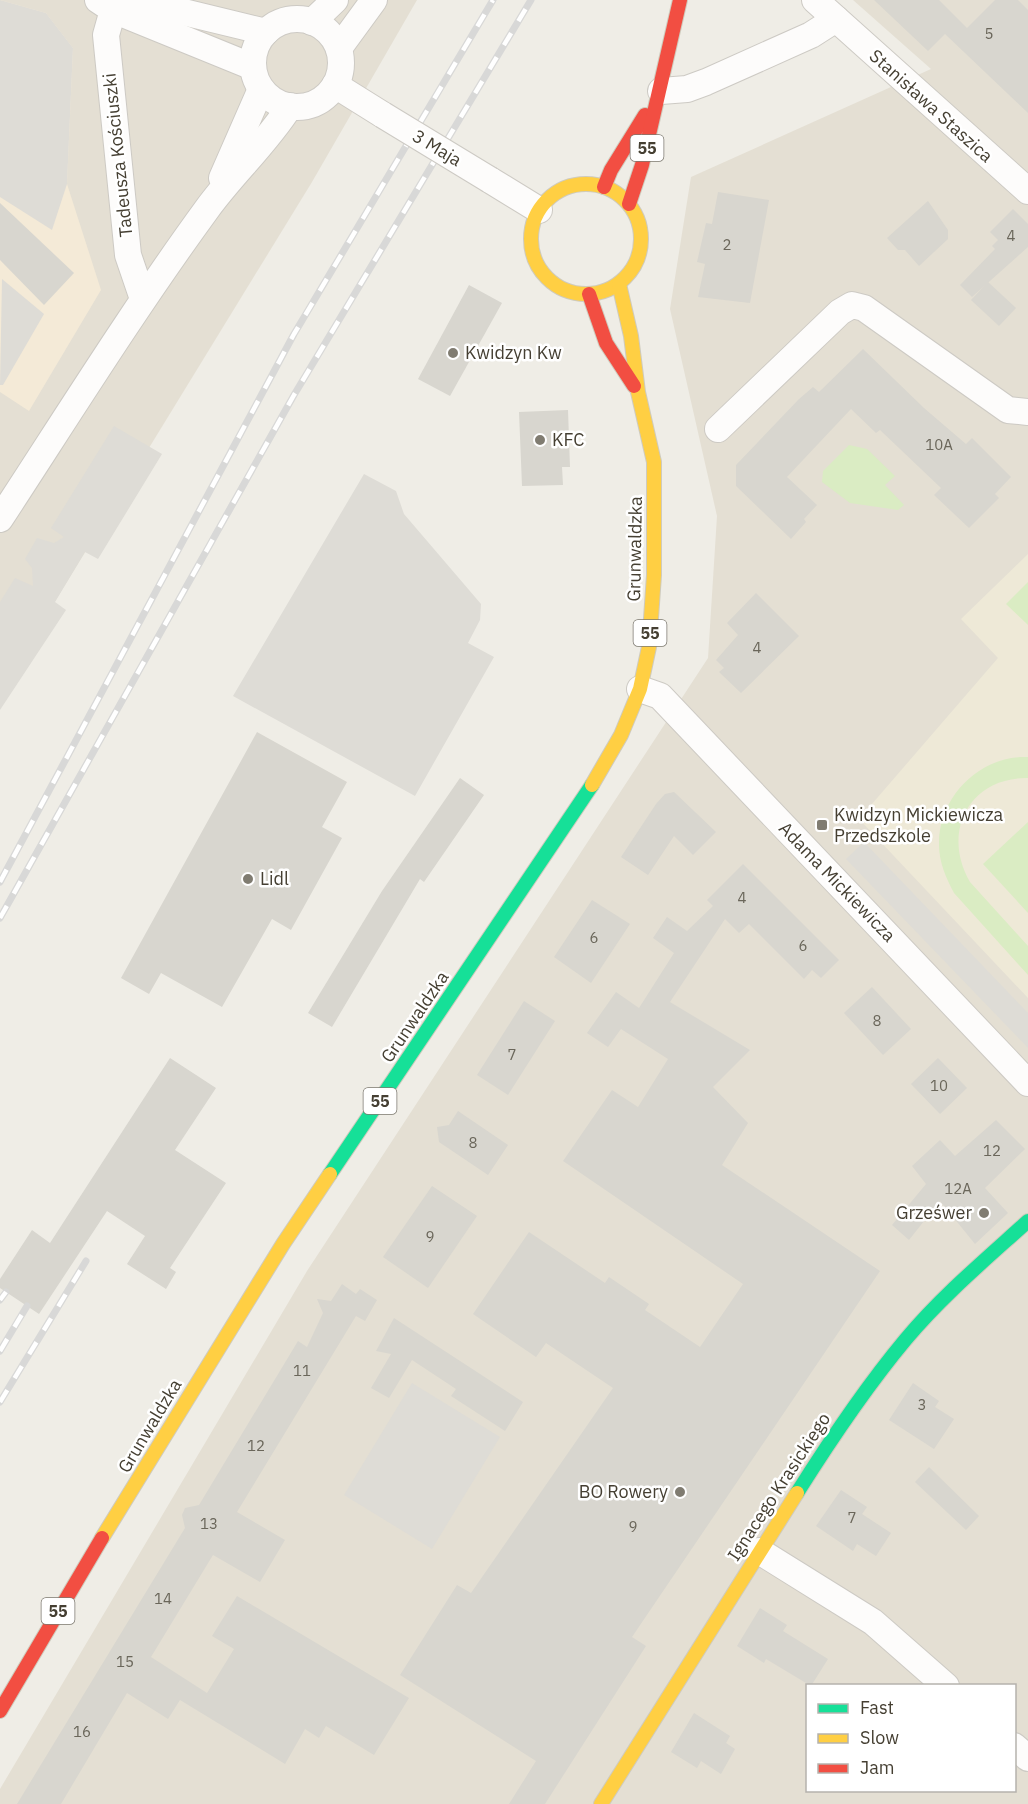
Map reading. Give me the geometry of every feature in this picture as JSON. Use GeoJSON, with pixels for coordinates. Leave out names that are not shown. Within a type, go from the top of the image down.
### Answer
{"type":"FeatureCollection","features":[{"type":"Feature","properties":{"kind":"main road","name":"55"},"geometry":{"type":"LineString","coordinates":[[629,204],[642,165],[661,91],[680,0]]}},
{"type":"Feature","properties":{"kind":"main road","name":"55"},"geometry":{"type":"LineString","coordinates":[[604,187],[611,170],[661,91]]}},
{"type":"Feature","properties":{"kind":"main road"},"geometry":{"type":"LineString","coordinates":[[590,184],[604,187],[618,194],[629,204],[638,219],[642,237],[640,255],[632,271],[619,284],[605,291],[589,294],[563,290],[537,265],[531,243],[534,220],[549,198],[568,187],[590,184]]}},
{"type":"Feature","properties":{"kind":"main road","name":"Grunwaldzka"},"geometry":{"type":"LineString","coordinates":[[0,1711],[76,1581],[283,1244],[602,769],[621,735],[640,689],[649,647],[653,597],[654,462],[638,392],[631,336],[619,284]]}},
{"type":"Feature","properties":{"kind":"main road","name":"Grunwaldzka"},"geometry":{"type":"LineString","coordinates":[[589,294],[606,343],[638,392]]}},
{"type":"Feature","properties":{"kind":"main road","name":"Ignacego Krasickiego"},"geometry":{"type":"LineString","coordinates":[[601,1804],[846,1415],[907,1338],[966,1277],[1028,1221]]}},
{"type":"Feature","properties":{"kind":"street"},"geometry":{"type":"LineString","coordinates":[[312,22],[335,0]]}},
{"type":"Feature","properties":{"kind":"street"},"geometry":{"type":"LineString","coordinates":[[339,48],[374,0]]}},
{"type":"Feature","properties":{"kind":"street","name":"Stanisława Staszica"},"geometry":{"type":"LineString","coordinates":[[815,0],[1028,191]]}},
{"type":"Feature","properties":{"kind":"street"},"geometry":{"type":"LineString","coordinates":[[115,3],[266,32]]}},
{"type":"Feature","properties":{"kind":"street"},"geometry":{"type":"LineString","coordinates":[[115,3],[257,78],[274,100],[290,106],[316,102],[335,85],[340,73],[339,48],[333,37],[312,22],[287,20],[266,32],[258,43],[257,78],[209,205]]}},
{"type":"Feature","properties":{"kind":"street","name":"Tadeusza Kościuszki"},"geometry":{"type":"LineString","coordinates":[[115,3],[106,35],[128,255],[143,299]]}},
{"type":"Feature","properties":{"kind":"street"},"geometry":{"type":"LineString","coordinates":[[661,91],[687,89],[706,82],[811,35],[836,19]]}},
{"type":"Feature","properties":{"kind":"street","name":"3 Maja"},"geometry":{"type":"LineString","coordinates":[[335,85],[539,210]]}},
{"type":"Feature","properties":{"kind":"street"},"geometry":{"type":"LineString","coordinates":[[0,519],[143,299],[209,205],[272,134],[290,106]]}},
{"type":"Feature","properties":{"kind":"street"},"geometry":{"type":"LineString","coordinates":[[718,429],[840,312],[852,305],[864,308],[1008,410],[1028,412]]}},
{"type":"Feature","properties":{"kind":"street","name":"Adama Mickiewicza"},"geometry":{"type":"LineString","coordinates":[[640,689],[660,696],[1028,1083]]}},
{"type":"Feature","properties":{"kind":"street"},"geometry":{"type":"LineString","coordinates":[[759,1551],[873,1622],[944,1684]]}},
{"type":"Feature","properties":{"kind":"street"},"geometry":{"type":"LineString","coordinates":[[1016,1748],[1028,1758]]}},
{"type":"Feature","properties":{"kind":"shaded area"},"geometry":{"type":"Polygon","coordinates":[[[0,0],[417,0],[312,182],[0,691],[0,0]]]}},
{"type":"Feature","properties":{"kind":"shaded area"},"geometry":{"type":"Polygon","coordinates":[[[0,0],[46,13],[73,48],[67,184],[101,290],[29,411],[0,392],[0,0]]]}},
{"type":"Feature","properties":{"kind":"shaded area"},"geometry":{"type":"Polygon","coordinates":[[[0,0],[46,13],[73,48],[67,184],[52,230],[0,197],[0,0]]]}},
{"type":"Feature","properties":{"kind":"shaded area"},"geometry":{"type":"Polygon","coordinates":[[[853,0],[1028,0],[1028,1804],[0,1804],[0,1789],[307,1271],[708,658],[717,516],[670,309],[691,177],[931,69],[853,0]]]}},
{"type":"Feature","properties":{"kind":"shaded area"},"geometry":{"type":"Polygon","coordinates":[[[2,279],[44,314],[3,385],[0,385],[2,279]]]}},
{"type":"Feature","properties":{"kind":"shaded area"},"geometry":{"type":"Polygon","coordinates":[[[114,426],[162,454],[98,559],[85,552],[55,602],[66,610],[0,710],[0,602],[15,578],[33,586],[32,568],[25,559],[37,538],[54,543],[64,537],[51,528],[114,426]]]}},
{"type":"Feature","properties":{"kind":"shaded area"},"geometry":{"type":"Polygon","coordinates":[[[364,474],[396,491],[404,514],[481,604],[480,620],[468,643],[494,657],[415,796],[233,696],[364,474]]]}},
{"type":"Feature","properties":{"kind":"shaded area"},"geometry":{"type":"Polygon","coordinates":[[[1028,554],[1028,998],[859,819],[998,658],[961,619],[1028,554]]]}},
{"type":"Feature","properties":{"kind":"shaded area"},"geometry":{"type":"Polygon","coordinates":[[[864,842],[1028,1013],[1028,1048],[846,859],[864,842]]]}},
{"type":"Feature","properties":{"kind":"shaded area"},"geometry":{"type":"Polygon","coordinates":[[[412,1383],[500,1437],[432,1549],[344,1495],[412,1383]]]}},
{"type":"Feature","properties":{"kind":"green space"},"geometry":{"type":"Polygon","coordinates":[[[849,445],[867,449],[895,476],[885,485],[904,505],[898,510],[850,503],[822,482],[823,471],[849,445]]]}},
{"type":"Feature","properties":{"kind":"green space"},"geometry":{"type":"Polygon","coordinates":[[[1028,582],[1028,625],[1006,604],[1028,582]]]}},
{"type":"Feature","properties":{"kind":"green space"},"geometry":{"type":"Polygon","coordinates":[[[1028,757],[1028,778],[1007,780],[990,787],[976,797],[966,811],[960,827],[959,845],[962,863],[970,882],[1028,946],[1028,975],[954,893],[940,858],[939,845],[946,811],[965,782],[978,771],[994,763],[1010,758],[1028,757]]]}},
{"type":"Feature","properties":{"kind":"green space"},"geometry":{"type":"Polygon","coordinates":[[[1028,822],[1028,913],[983,864],[1028,822]]]}},
{"type":"Feature","properties":{"kind":"building"},"geometry":{"type":"Polygon","coordinates":[[[874,0],[939,0],[967,28],[995,0],[1018,0],[1028,10],[1028,113],[945,34],[928,51],[874,0]]]}},
{"type":"Feature","properties":{"kind":"building"},"geometry":{"type":"Polygon","coordinates":[[[718,192],[769,200],[750,303],[698,297],[705,264],[697,262],[706,223],[712,224],[718,192]]]}},
{"type":"Feature","properties":{"kind":"building"},"geometry":{"type":"Polygon","coordinates":[[[928,201],[948,230],[948,239],[919,266],[905,250],[898,250],[887,238],[928,201]]]}},
{"type":"Feature","properties":{"kind":"building"},"geometry":{"type":"Polygon","coordinates":[[[0,203],[74,273],[44,305],[0,260],[0,203]]]}},
{"type":"Feature","properties":{"kind":"building"},"geometry":{"type":"Polygon","coordinates":[[[1013,209],[1028,224],[1028,247],[972,297],[960,285],[995,249],[992,246],[998,240],[990,232],[1013,209]]]}},
{"type":"Feature","properties":{"kind":"building"},"geometry":{"type":"Polygon","coordinates":[[[988,282],[1016,308],[999,326],[971,300],[988,282]]]}},
{"type":"Feature","properties":{"kind":"building","name":"Kwidzyn Kw"},"geometry":{"type":"Polygon","coordinates":[[[469,285],[502,303],[450,396],[418,379],[469,285]]]}},
{"type":"Feature","properties":{"kind":"building"},"geometry":{"type":"Polygon","coordinates":[[[863,349],[924,408],[966,444],[972,438],[1011,477],[995,494],[999,498],[969,528],[934,495],[941,488],[880,430],[876,433],[851,409],[787,477],[817,505],[804,519],[806,522],[791,539],[736,486],[736,465],[799,399],[813,387],[819,392],[863,349]]]}},
{"type":"Feature","properties":{"kind":"building"},"geometry":{"type":"Polygon","coordinates":[[[568,410],[570,467],[562,467],[563,485],[522,486],[519,412],[568,410]]]}},
{"type":"Feature","properties":{"kind":"building"},"geometry":{"type":"Polygon","coordinates":[[[756,593],[799,636],[741,693],[719,672],[724,668],[716,660],[738,635],[727,623],[756,593]]]}},
{"type":"Feature","properties":{"kind":"building","name":"Lidl"},"geometry":{"type":"Polygon","coordinates":[[[257,732],[347,782],[322,827],[342,838],[291,930],[272,919],[222,1007],[161,973],[149,994],[121,978],[257,732]]]}},
{"type":"Feature","properties":{"kind":"building"},"geometry":{"type":"Polygon","coordinates":[[[460,778],[484,795],[424,882],[420,879],[332,1027],[308,1013],[382,891],[460,778]]]}},
{"type":"Feature","properties":{"kind":"building"},"geometry":{"type":"Polygon","coordinates":[[[674,792],[716,832],[693,855],[674,836],[648,875],[621,857],[656,804],[665,794],[674,792]]]}},
{"type":"Feature","properties":{"kind":"building"},"geometry":{"type":"Polygon","coordinates":[[[743,864],[839,960],[821,978],[812,970],[804,979],[749,924],[739,933],[725,919],[670,1002],[750,1050],[713,1087],[748,1123],[722,1165],[880,1271],[632,1637],[646,1646],[545,1804],[509,1804],[536,1761],[400,1675],[457,1585],[471,1593],[613,1388],[546,1343],[536,1357],[473,1314],[529,1232],[605,1283],[609,1277],[649,1304],[645,1310],[700,1347],[743,1284],[563,1161],[612,1090],[638,1107],[668,1059],[621,1029],[608,1047],[587,1033],[616,992],[639,1008],[674,953],[653,938],[667,917],[687,931],[713,906],[707,900],[743,864]]]}},
{"type":"Feature","properties":{"kind":"building"},"geometry":{"type":"Polygon","coordinates":[[[592,900],[630,924],[591,983],[554,957],[592,900]]]}},
{"type":"Feature","properties":{"kind":"building"},"geometry":{"type":"Polygon","coordinates":[[[872,987],[911,1029],[883,1055],[844,1013],[872,987]]]}},
{"type":"Feature","properties":{"kind":"building"},"geometry":{"type":"Polygon","coordinates":[[[524,1001],[555,1021],[508,1095],[477,1075],[524,1001]]]}},
{"type":"Feature","properties":{"kind":"building"},"geometry":{"type":"Polygon","coordinates":[[[170,1058],[216,1088],[175,1150],[226,1183],[170,1268],[176,1272],[166,1289],[127,1264],[145,1236],[107,1211],[39,1314],[0,1288],[0,1279],[32,1230],[50,1243],[170,1058]]]}},
{"type":"Feature","properties":{"kind":"building"},"geometry":{"type":"Polygon","coordinates":[[[938,1058],[967,1088],[940,1114],[911,1084],[938,1058]]]}},
{"type":"Feature","properties":{"kind":"building"},"geometry":{"type":"Polygon","coordinates":[[[458,1111],[508,1145],[488,1175],[439,1142],[437,1127],[449,1125],[458,1111]]]}},
{"type":"Feature","properties":{"kind":"building"},"geometry":{"type":"Polygon","coordinates":[[[996,1120],[1025,1149],[985,1188],[1008,1213],[975,1244],[940,1201],[909,1240],[892,1225],[926,1184],[912,1166],[940,1140],[955,1156],[996,1120]]]}},
{"type":"Feature","properties":{"kind":"building"},"geometry":{"type":"Polygon","coordinates":[[[432,1186],[477,1216],[428,1288],[383,1257],[432,1186]]]}},
{"type":"Feature","properties":{"kind":"building"},"geometry":{"type":"Polygon","coordinates":[[[342,1284],[356,1294],[360,1289],[377,1300],[365,1321],[356,1316],[237,1512],[285,1540],[260,1582],[213,1555],[151,1657],[207,1693],[234,1649],[212,1636],[237,1596],[409,1698],[374,1755],[326,1726],[319,1738],[305,1729],[285,1764],[180,1700],[168,1719],[127,1693],[61,1804],[17,1804],[185,1528],[182,1515],[185,1508],[199,1505],[298,1341],[307,1347],[323,1313],[317,1299],[331,1301],[342,1284]]]}},
{"type":"Feature","properties":{"kind":"building"},"geometry":{"type":"Polygon","coordinates":[[[394,1318],[523,1402],[505,1431],[451,1396],[456,1389],[412,1360],[389,1398],[371,1388],[391,1354],[376,1351],[394,1318]]]}},
{"type":"Feature","properties":{"kind":"building"},"geometry":{"type":"Polygon","coordinates":[[[913,1383],[939,1401],[935,1407],[954,1419],[934,1449],[889,1420],[913,1383]]]}},
{"type":"Feature","properties":{"kind":"building"},"geometry":{"type":"Polygon","coordinates":[[[929,1467],[979,1516],[966,1530],[915,1482],[929,1467]]]}},
{"type":"Feature","properties":{"kind":"building"},"geometry":{"type":"Polygon","coordinates":[[[841,1490],[867,1507],[862,1514],[891,1533],[876,1556],[857,1544],[853,1551],[816,1526],[841,1490]]]}},
{"type":"Feature","properties":{"kind":"building"},"geometry":{"type":"Polygon","coordinates":[[[760,1608],[787,1625],[783,1631],[828,1659],[812,1684],[808,1684],[766,1659],[764,1663],[737,1646],[760,1608]]]}},
{"type":"Feature","properties":{"kind":"building"},"geometry":{"type":"Polygon","coordinates":[[[694,1713],[730,1736],[726,1743],[735,1749],[721,1774],[701,1761],[697,1768],[671,1752],[694,1713]]]}},
{"type":"Feature","properties":{"kind":"railway"},"geometry":{"type":"LineString","coordinates":[[0,882],[294,334],[493,0]]}},
{"type":"Feature","properties":{"kind":"railway"},"geometry":{"type":"LineString","coordinates":[[0,918],[294,395],[531,0]]}},
{"type":"Feature","properties":{"kind":"railway"},"geometry":{"type":"LineString","coordinates":[[0,1402],[86,1261]]}},
{"type":"Feature","properties":{"kind":"railway"},"geometry":{"type":"LineString","coordinates":[[0,1300],[6,1292]]}},
{"type":"Feature","properties":{"kind":"railway"},"geometry":{"type":"LineString","coordinates":[[0,1351],[27,1306]]}},
{"type":"Feature","properties":{"kind":"traffic: fast"},"geometry":{"type":"LineString","coordinates":[[330,1174],[592,785]]}},
{"type":"Feature","properties":{"kind":"traffic: fast"},"geometry":{"type":"LineString","coordinates":[[797,1493],[849,1414],[906,1339],[949,1293],[1028,1221]]}},
{"type":"Feature","properties":{"kind":"traffic: slow"},"geometry":{"type":"LineString","coordinates":[[586,184],[607,188],[625,200],[637,218],[641,239],[637,260],[625,278],[607,290],[586,294],[565,290],[547,278],[535,260],[531,239],[535,218],[547,200],[565,188],[586,184]]}},
{"type":"Feature","properties":{"kind":"traffic: slow"},"geometry":{"type":"LineString","coordinates":[[592,785],[621,735],[640,689],[649,647],[654,575],[654,462],[638,392],[631,336],[619,284]]}},
{"type":"Feature","properties":{"kind":"traffic: slow"},"geometry":{"type":"LineString","coordinates":[[102,1538],[283,1244],[330,1174]]}},
{"type":"Feature","properties":{"kind":"traffic: slow"},"geometry":{"type":"LineString","coordinates":[[601,1804],[797,1493]]}},
{"type":"Feature","properties":{"kind":"traffic: jam"},"geometry":{"type":"LineString","coordinates":[[629,204],[642,165],[680,0]]}},
{"type":"Feature","properties":{"kind":"traffic: jam"},"geometry":{"type":"LineString","coordinates":[[604,187],[611,170],[645,115]]}},
{"type":"Feature","properties":{"kind":"traffic: jam"},"geometry":{"type":"LineString","coordinates":[[589,294],[606,343],[634,386]]}},
{"type":"Feature","properties":{"kind":"traffic: jam"},"geometry":{"type":"LineString","coordinates":[[0,1711],[102,1538]]}},
{"type":"Feature","properties":{"kind":"place","name":"Kwidzyn Kw"},"geometry":{"type":"Point","coordinates":[453,353]}},
{"type":"Feature","properties":{"kind":"place","name":"KFC"},"geometry":{"type":"Point","coordinates":[540,440]}},
{"type":"Feature","properties":{"kind":"place","name":"Kwidzyn Mickiewicza Przedszkole"},"geometry":{"type":"Point","coordinates":[822,825]}},
{"type":"Feature","properties":{"kind":"place","name":"Lidl"},"geometry":{"type":"Point","coordinates":[248,879]}},
{"type":"Feature","properties":{"kind":"place","name":"Grześwer"},"geometry":{"type":"Point","coordinates":[984,1213]}},
{"type":"Feature","properties":{"kind":"place","name":"BO Rowery"},"geometry":{"type":"Point","coordinates":[680,1492]}}]}
